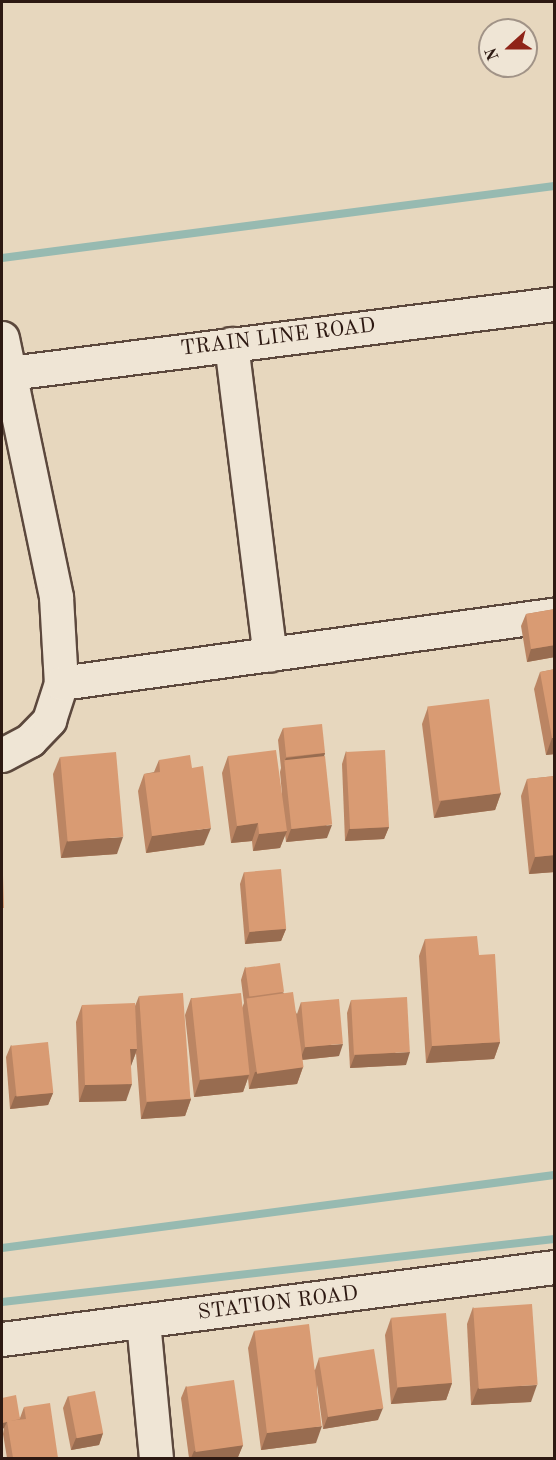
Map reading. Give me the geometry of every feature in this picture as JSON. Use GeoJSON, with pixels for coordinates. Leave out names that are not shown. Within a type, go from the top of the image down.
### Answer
{"type":"FeatureCollection","features":[{"type":"Feature","properties":{"kind":"street","name":"TRAIN LINE ROAD"},"geometry":{"type":"LineString","coordinates":[[4,374],[555,304]]}},
{"type":"Feature","properties":{"kind":"street"},"geometry":{"type":"LineString","coordinates":[[2,338],[4,374],[56,597],[61,683],[50,720],[30,740],[2,755]]}},
{"type":"Feature","properties":{"kind":"street"},"geometry":{"type":"LineString","coordinates":[[231,344],[270,655]]}},
{"type":"Feature","properties":{"kind":"street"},"geometry":{"type":"LineString","coordinates":[[61,683],[555,615]]}},
{"type":"Feature","properties":{"kind":"street","name":"STATION ROAD"},"geometry":{"type":"LineString","coordinates":[[2,1339],[555,1267]]}},
{"type":"Feature","properties":{"kind":"street"},"geometry":{"type":"LineString","coordinates":[[143,1321],[156,1458]]}},
{"type":"Feature","properties":{"kind":"building"},"geometry":{"type":"Polygon","coordinates":[[[555,609],[555,645],[531,649],[526,614],[555,609]]]}},
{"type":"Feature","properties":{"kind":"building"},"geometry":{"type":"Polygon","coordinates":[[[555,669],[555,738],[552,738],[540,672],[555,669]]]}},
{"type":"Feature","properties":{"kind":"building"},"geometry":{"type":"Polygon","coordinates":[[[489,699],[501,793],[439,801],[427,707],[489,699]]]}},
{"type":"Feature","properties":{"kind":"building"},"geometry":{"type":"Polygon","coordinates":[[[322,724],[325,753],[286,757],[283,728],[322,724]]]}},
{"type":"Feature","properties":{"kind":"building"},"geometry":{"type":"Polygon","coordinates":[[[276,750],[287,831],[259,834],[258,823],[237,826],[228,756],[276,750]]]}},
{"type":"Feature","properties":{"kind":"building"},"geometry":{"type":"Polygon","coordinates":[[[385,750],[389,827],[350,829],[346,752],[385,750]]]}},
{"type":"Feature","properties":{"kind":"building"},"geometry":{"type":"Polygon","coordinates":[[[116,752],[123,837],[68,842],[60,757],[116,752]]]}},
{"type":"Feature","properties":{"kind":"building"},"geometry":{"type":"Polygon","coordinates":[[[190,755],[192,768],[203,766],[211,828],[152,836],[144,774],[160,772],[159,760],[190,755]]]}},
{"type":"Feature","properties":{"kind":"building"},"geometry":{"type":"Polygon","coordinates":[[[325,756],[332,825],[291,829],[284,760],[325,756]]]}},
{"type":"Feature","properties":{"kind":"building"},"geometry":{"type":"Polygon","coordinates":[[[555,776],[555,855],[535,857],[527,779],[555,776]]]}},
{"type":"Feature","properties":{"kind":"building"},"geometry":{"type":"Polygon","coordinates":[[[2,844],[4,908],[2,908],[2,844]]]}},
{"type":"Feature","properties":{"kind":"building"},"geometry":{"type":"Polygon","coordinates":[[[281,869],[286,929],[249,932],[244,872],[281,869]]]}},
{"type":"Feature","properties":{"kind":"building"},"geometry":{"type":"Polygon","coordinates":[[[477,936],[479,955],[495,954],[500,1042],[432,1046],[425,939],[477,936]]]}},
{"type":"Feature","properties":{"kind":"building"},"geometry":{"type":"Polygon","coordinates":[[[280,963],[284,992],[249,997],[245,968],[280,963]]]}},
{"type":"Feature","properties":{"kind":"building"},"geometry":{"type":"Polygon","coordinates":[[[293,992],[304,1067],[257,1074],[246,999],[293,992]]]}},
{"type":"Feature","properties":{"kind":"building"},"geometry":{"type":"Polygon","coordinates":[[[183,993],[190,1099],[147,1102],[139,996],[183,993]]]}},
{"type":"Feature","properties":{"kind":"building"},"geometry":{"type":"Polygon","coordinates":[[[241,993],[250,1075],[200,1080],[191,998],[241,993]]]}},
{"type":"Feature","properties":{"kind":"building"},"geometry":{"type":"Polygon","coordinates":[[[407,997],[410,1052],[354,1055],[351,1000],[407,997]]]}},
{"type":"Feature","properties":{"kind":"building"},"geometry":{"type":"Polygon","coordinates":[[[339,999],[343,1044],[305,1047],[301,1002],[339,999]]]}},
{"type":"Feature","properties":{"kind":"building"},"geometry":{"type":"Polygon","coordinates":[[[135,1003],[137,1049],[130,1049],[132,1084],[85,1085],[82,1005],[135,1003]]]}},
{"type":"Feature","properties":{"kind":"building"},"geometry":{"type":"Polygon","coordinates":[[[48,1042],[53,1093],[17,1097],[11,1046],[48,1042]]]}},
{"type":"Feature","properties":{"kind":"building"},"geometry":{"type":"Polygon","coordinates":[[[532,1304],[538,1385],[479,1389],[473,1308],[532,1304]]]}},
{"type":"Feature","properties":{"kind":"building"},"geometry":{"type":"Polygon","coordinates":[[[446,1313],[452,1383],[397,1388],[391,1318],[446,1313]]]}},
{"type":"Feature","properties":{"kind":"building"},"geometry":{"type":"Polygon","coordinates":[[[309,1324],[322,1426],[267,1433],[254,1331],[309,1324]]]}},
{"type":"Feature","properties":{"kind":"building"},"geometry":{"type":"Polygon","coordinates":[[[374,1349],[383,1408],[328,1417],[319,1358],[374,1349]]]}},
{"type":"Feature","properties":{"kind":"building"},"geometry":{"type":"Polygon","coordinates":[[[234,1380],[243,1445],[196,1452],[186,1387],[234,1380]]]}},
{"type":"Feature","properties":{"kind":"building"},"geometry":{"type":"Polygon","coordinates":[[[95,1391],[103,1433],[77,1438],[68,1396],[95,1391]]]}},
{"type":"Feature","properties":{"kind":"building"},"geometry":{"type":"Polygon","coordinates":[[[16,1395],[20,1419],[2,1423],[2,1398],[16,1395]]]}},
{"type":"Feature","properties":{"kind":"building"},"geometry":{"type":"Polygon","coordinates":[[[50,1403],[58,1458],[13,1458],[7,1421],[26,1419],[24,1407],[50,1403]]]}},
{"type":"Feature","properties":{"kind":"waterway"},"geometry":{"type":"LineString","coordinates":[[2,258],[554,186]]}},
{"type":"Feature","properties":{"kind":"waterway"},"geometry":{"type":"LineString","coordinates":[[2,1248],[554,1175]]}},
{"type":"Feature","properties":{"kind":"waterway"},"geometry":{"type":"LineString","coordinates":[[2,1302],[554,1239]]}}]}
